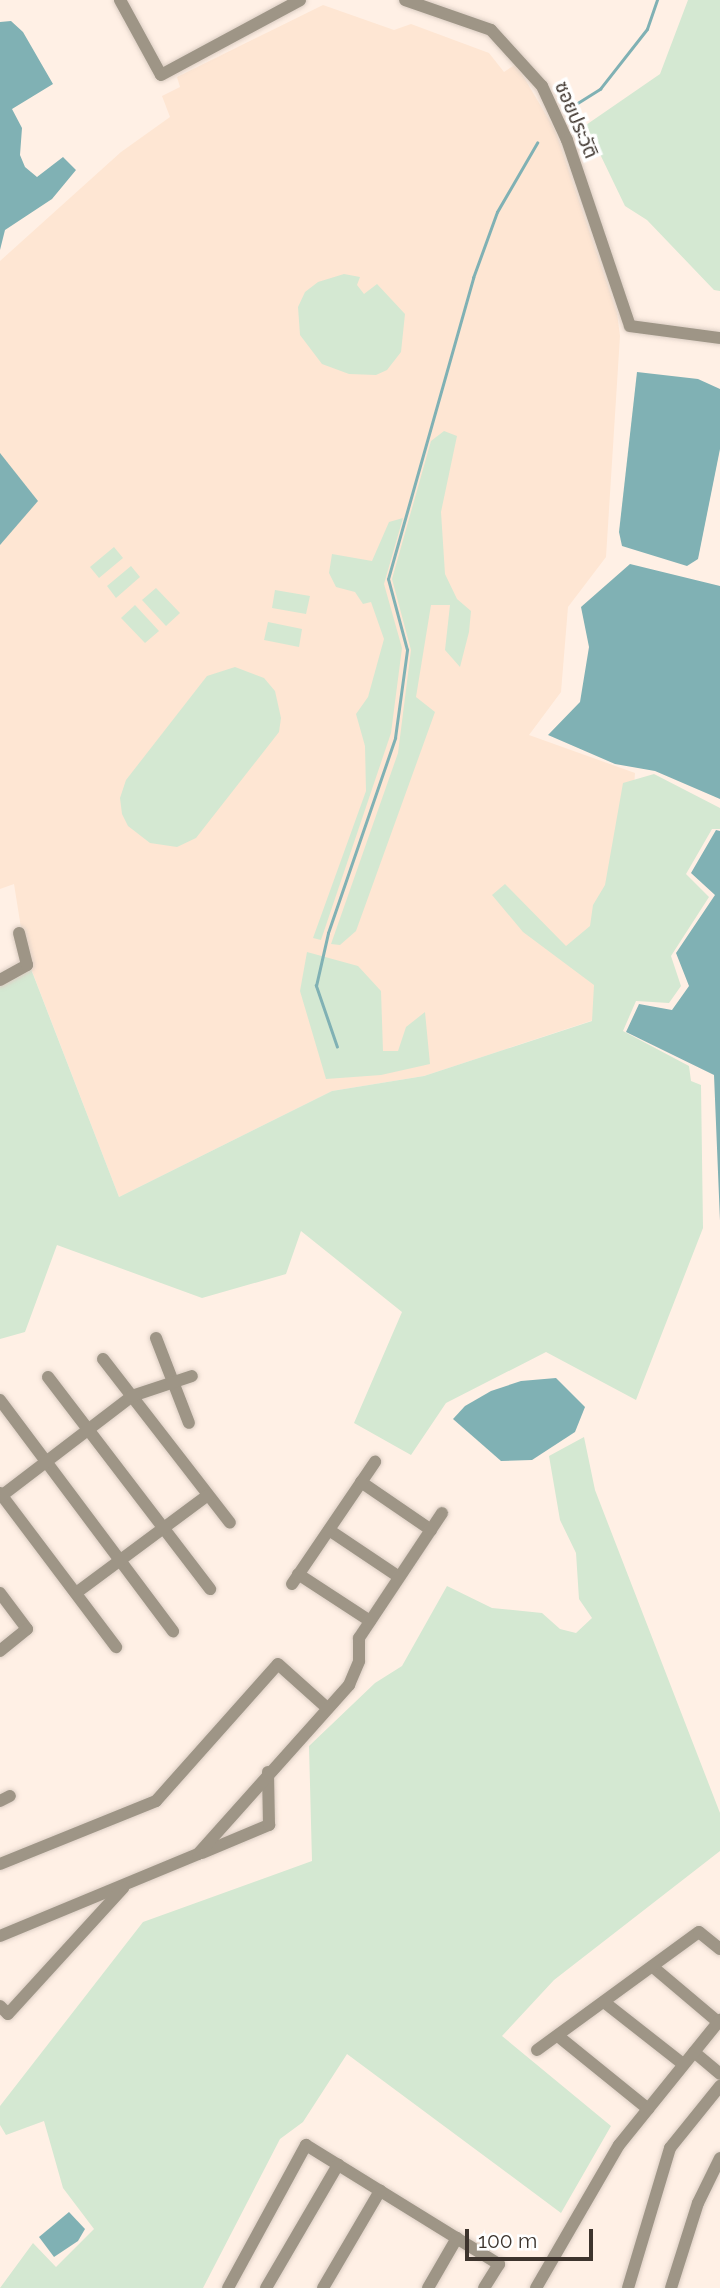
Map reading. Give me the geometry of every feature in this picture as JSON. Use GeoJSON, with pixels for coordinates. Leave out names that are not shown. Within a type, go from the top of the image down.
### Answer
{"type":"FeatureCollection","features":[{"type":"Feature","properties":{"kind":"street"},"geometry":{"type":"LineString","coordinates":[[120,0],[161,75],[300,0]]}},
{"type":"Feature","properties":{"kind":"street","name":"ซอยประวัติ"},"geometry":{"type":"LineString","coordinates":[[405,0],[491,30],[542,86],[567,141],[630,326],[720,338]]}},
{"type":"Feature","properties":{"kind":"street"},"geometry":{"type":"LineString","coordinates":[[0,980],[27,965],[19,933]]}},
{"type":"Feature","properties":{"kind":"street"},"geometry":{"type":"LineString","coordinates":[[156,1338],[189,1423]]}},
{"type":"Feature","properties":{"kind":"street"},"geometry":{"type":"LineString","coordinates":[[103,1359],[230,1523]]}},
{"type":"Feature","properties":{"kind":"street"},"geometry":{"type":"LineString","coordinates":[[116,1647],[1,1495],[132,1396],[192,1376]]}},
{"type":"Feature","properties":{"kind":"street"},"geometry":{"type":"LineString","coordinates":[[48,1377],[210,1589]]}},
{"type":"Feature","properties":{"kind":"street"},"geometry":{"type":"LineString","coordinates":[[0,1400],[173,1631]]}},
{"type":"Feature","properties":{"kind":"street"},"geometry":{"type":"LineString","coordinates":[[370,1621],[295,1579],[375,1462]]}},
{"type":"Feature","properties":{"kind":"street"},"geometry":{"type":"LineString","coordinates":[[361,1482],[431,1530]]}},
{"type":"Feature","properties":{"kind":"street"},"geometry":{"type":"LineString","coordinates":[[76,1593],[208,1495]]}},
{"type":"Feature","properties":{"kind":"street"},"geometry":{"type":"LineString","coordinates":[[198,1854],[268,1772],[349,1685],[359,1661],[359,1638],[442,1513]]}},
{"type":"Feature","properties":{"kind":"street"},"geometry":{"type":"LineString","coordinates":[[329,1530],[400,1577]]}},
{"type":"Feature","properties":{"kind":"street"},"geometry":{"type":"LineString","coordinates":[[0,1593],[27,1629],[0,1651]]}},
{"type":"Feature","properties":{"kind":"street"},"geometry":{"type":"LineString","coordinates":[[0,1864],[156,1801],[278,1664],[327,1708]]}},
{"type":"Feature","properties":{"kind":"street"},"geometry":{"type":"LineString","coordinates":[[0,1936],[269,1825],[268,1772]]}},
{"type":"Feature","properties":{"kind":"street"},"geometry":{"type":"LineString","coordinates":[[0,2006],[8,2014],[127,1884]]}},
{"type":"Feature","properties":{"kind":"street"},"geometry":{"type":"LineString","coordinates":[[537,2050],[699,1932],[720,1949]]}},
{"type":"Feature","properties":{"kind":"street"},"geometry":{"type":"LineString","coordinates":[[536,2288],[619,2145],[719,2021],[653,1967]]}},
{"type":"Feature","properties":{"kind":"street"},"geometry":{"type":"LineString","coordinates":[[604,2002],[683,2064]]}},
{"type":"Feature","properties":{"kind":"street"},"geometry":{"type":"LineString","coordinates":[[558,2036],[648,2109]]}},
{"type":"Feature","properties":{"kind":"street"},"geometry":{"type":"LineString","coordinates":[[694,2052],[720,2074]]}},
{"type":"Feature","properties":{"kind":"street"},"geometry":{"type":"LineString","coordinates":[[628,2288],[670,2148],[720,2086]]}},
{"type":"Feature","properties":{"kind":"street"},"geometry":{"type":"LineString","coordinates":[[228,2288],[306,2145],[499,2264],[484,2288]]}},
{"type":"Feature","properties":{"kind":"street"},"geometry":{"type":"LineString","coordinates":[[671,2288],[698,2203],[720,2158]]}},
{"type":"Feature","properties":{"kind":"street"},"geometry":{"type":"LineString","coordinates":[[266,2288],[338,2165]]}},
{"type":"Feature","properties":{"kind":"street"},"geometry":{"type":"LineString","coordinates":[[323,2288],[380,2191]]}},
{"type":"Feature","properties":{"kind":"street"},"geometry":{"type":"LineString","coordinates":[[428,2288],[457,2238]]}},
{"type":"Feature","properties":{"kind":"shaded area"},"geometry":{"type":"Polygon","coordinates":[[[323,5],[394,30],[411,24],[489,53],[504,72],[516,64],[555,130],[617,313],[620,336],[606,557],[568,607],[561,692],[529,735],[635,773],[618,1012],[424,1076],[332,1091],[119,1197],[25,953],[14,884],[0,889],[0,261],[121,152],[170,117],[162,96],[180,87],[177,77],[323,5]]]}},
{"type":"Feature","properties":{"kind":"green space"},"geometry":{"type":"Polygon","coordinates":[[[688,0],[720,0],[720,291],[714,290],[647,220],[625,206],[586,125],[660,74],[688,0]]]}},
{"type":"Feature","properties":{"kind":"green space"},"geometry":{"type":"Polygon","coordinates":[[[344,274],[360,277],[357,285],[364,294],[377,284],[405,314],[401,352],[387,370],[376,375],[349,374],[322,364],[300,335],[298,307],[305,292],[318,282],[344,274]]]}},
{"type":"Feature","properties":{"kind":"green space"},"geometry":{"type":"Polygon","coordinates":[[[444,431],[457,436],[441,512],[445,574],[457,599],[471,611],[469,632],[460,667],[445,650],[450,605],[431,605],[416,697],[435,712],[356,931],[340,945],[331,944],[398,753],[411,650],[392,579],[431,441],[444,431]]]}},
{"type":"Feature","properties":{"kind":"green space"},"geometry":{"type":"Polygon","coordinates":[[[403,518],[384,584],[402,648],[391,733],[321,940],[313,938],[366,791],[365,746],[356,714],[368,697],[384,639],[371,602],[363,604],[355,592],[336,587],[329,573],[332,554],[372,561],[389,522],[403,518]]]}},
{"type":"Feature","properties":{"kind":"green space"},"geometry":{"type":"Polygon","coordinates":[[[114,547],[123,558],[99,578],[90,567],[114,547]]]}},
{"type":"Feature","properties":{"kind":"green space"},"geometry":{"type":"Polygon","coordinates":[[[131,566],[140,577],[116,598],[107,586],[131,566]]]}},
{"type":"Feature","properties":{"kind":"green space"},"geometry":{"type":"Polygon","coordinates":[[[156,588],[180,613],[166,626],[142,600],[156,588]]]}},
{"type":"Feature","properties":{"kind":"green space"},"geometry":{"type":"Polygon","coordinates":[[[275,590],[310,596],[306,614],[272,608],[275,590]]]}},
{"type":"Feature","properties":{"kind":"green space"},"geometry":{"type":"Polygon","coordinates":[[[135,605],[159,631],[145,643],[121,618],[135,605]]]}},
{"type":"Feature","properties":{"kind":"green space"},"geometry":{"type":"Polygon","coordinates":[[[268,622],[302,629],[299,647],[264,640],[268,622]]]}},
{"type":"Feature","properties":{"kind":"green space"},"geometry":{"type":"Polygon","coordinates":[[[235,667],[264,678],[275,691],[281,718],[279,732],[196,838],[177,847],[150,843],[128,826],[122,814],[120,798],[126,780],[207,676],[235,667]]]}},
{"type":"Feature","properties":{"kind":"green space"},"geometry":{"type":"Polygon","coordinates":[[[654,774],[720,808],[720,829],[712,829],[686,874],[709,897],[671,956],[681,986],[669,1003],[636,1001],[623,1031],[689,1066],[691,1081],[701,1085],[703,1228],[636,1400],[546,1352],[446,1403],[411,1455],[354,1423],[402,1312],[301,1231],[286,1274],[202,1298],[57,1245],[25,1332],[0,1339],[0,985],[31,969],[119,1197],[332,1091],[424,1076],[592,1021],[594,985],[523,932],[492,895],[505,884],[566,946],[590,926],[593,905],[605,885],[623,783],[654,774]]]}},
{"type":"Feature","properties":{"kind":"green space"},"geometry":{"type":"Polygon","coordinates":[[[307,952],[358,966],[381,991],[383,1051],[398,1051],[406,1027],[425,1012],[430,1064],[381,1075],[326,1079],[300,991],[307,952]]]}},
{"type":"Feature","properties":{"kind":"green space"},"geometry":{"type":"Polygon","coordinates":[[[584,1437],[595,1490],[720,1813],[720,1851],[554,1980],[502,2036],[611,2126],[561,2213],[347,2054],[303,2122],[280,2139],[203,2288],[0,2288],[33,2243],[56,2267],[94,2229],[63,2188],[44,2121],[6,2135],[0,2125],[0,2106],[143,1922],[312,1861],[309,1746],[375,1683],[402,1666],[447,1586],[492,1608],[542,1613],[560,1629],[576,1633],[592,1618],[579,1599],[576,1553],[560,1520],[549,1456],[584,1437]]]}},
{"type":"Feature","properties":{"kind":"water"},"geometry":{"type":"Polygon","coordinates":[[[11,21],[23,32],[53,84],[12,109],[22,128],[20,155],[25,167],[37,177],[63,157],[76,170],[52,199],[5,230],[0,250],[0,22],[11,21]]]}},
{"type":"Feature","properties":{"kind":"water"},"geometry":{"type":"Polygon","coordinates":[[[637,372],[698,379],[720,389],[720,449],[698,559],[687,566],[622,546],[619,532],[637,372]]]}},
{"type":"Feature","properties":{"kind":"water"},"geometry":{"type":"Polygon","coordinates":[[[0,453],[38,501],[0,545],[0,453]]]}},
{"type":"Feature","properties":{"kind":"water"},"geometry":{"type":"Polygon","coordinates":[[[630,564],[720,586],[720,799],[655,771],[615,764],[548,735],[580,702],[589,647],[581,607],[630,564]]]}},
{"type":"Feature","properties":{"kind":"water"},"geometry":{"type":"Polygon","coordinates":[[[716,830],[720,831],[720,1221],[714,1075],[626,1032],[639,1004],[672,1010],[689,986],[676,953],[715,895],[691,873],[716,830]]]}},
{"type":"Feature","properties":{"kind":"water"},"geometry":{"type":"Polygon","coordinates":[[[556,1378],[585,1407],[575,1432],[532,1460],[501,1461],[453,1419],[465,1406],[491,1391],[521,1381],[556,1378]]]}},
{"type":"Feature","properties":{"kind":"water"},"geometry":{"type":"Polygon","coordinates":[[[69,2212],[85,2229],[78,2241],[54,2257],[39,2237],[69,2212]]]}},
{"type":"Feature","properties":{"kind":"waterway"},"geometry":{"type":"LineString","coordinates":[[568,109],[600,89],[647,29],[657,0]]}},
{"type":"Feature","properties":{"kind":"waterway"},"geometry":{"type":"LineString","coordinates":[[337,1047],[316,986],[328,933],[395,738],[407,650],[388,579],[473,278],[497,212],[537,143]]}}]}
